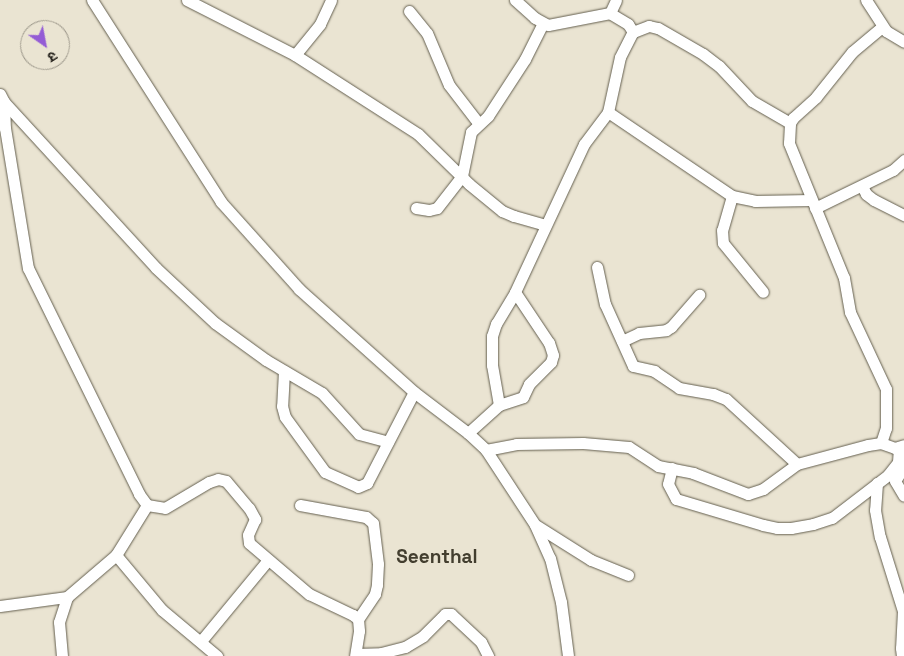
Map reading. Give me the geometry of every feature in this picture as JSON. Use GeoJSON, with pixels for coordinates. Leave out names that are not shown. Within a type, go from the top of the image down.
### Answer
{"type":"FeatureCollection","features":[{"type":"Feature","properties":{"kind":"street"},"geometry":{"type":"LineString","coordinates":[[92,0],[221,202],[299,289],[414,392],[468,433],[486,450],[536,525],[550,558],[561,602],[568,656]]}},
{"type":"Feature","properties":{"kind":"street"},"geometry":{"type":"LineString","coordinates":[[187,0],[295,55],[418,134],[462,176],[507,214],[545,225]]}},
{"type":"Feature","properties":{"kind":"street"},"geometry":{"type":"LineString","coordinates":[[295,55],[320,24],[331,0]]}},
{"type":"Feature","properties":{"kind":"street"},"geometry":{"type":"LineString","coordinates":[[515,0],[543,23],[553,25],[610,13],[628,24],[633,32]]}},
{"type":"Feature","properties":{"kind":"street"},"geometry":{"type":"LineString","coordinates":[[610,13],[616,0]]}},
{"type":"Feature","properties":{"kind":"street"},"geometry":{"type":"LineString","coordinates":[[866,0],[882,27],[890,35],[904,42]]}},
{"type":"Feature","properties":{"kind":"street"},"geometry":{"type":"LineString","coordinates":[[409,11],[427,33],[449,85],[479,124]]}},
{"type":"Feature","properties":{"kind":"street"},"geometry":{"type":"LineString","coordinates":[[416,208],[428,210],[437,208],[462,176],[470,136],[488,116],[525,58],[543,23]]}},
{"type":"Feature","properties":{"kind":"street"},"geometry":{"type":"LineString","coordinates":[[499,405],[492,365],[492,336],[502,312],[515,292],[584,144],[608,112],[618,64],[633,32],[649,26],[658,28],[712,59],[752,101],[790,123]]}},
{"type":"Feature","properties":{"kind":"street"},"geometry":{"type":"LineString","coordinates":[[881,443],[886,428],[886,389],[850,312],[844,278],[788,143],[790,123],[816,97],[852,52],[882,27]]}},
{"type":"Feature","properties":{"kind":"street"},"geometry":{"type":"LineString","coordinates":[[2,98],[156,268],[215,323],[284,371],[322,393],[359,434],[388,442]]}},
{"type":"Feature","properties":{"kind":"street"},"geometry":{"type":"LineString","coordinates":[[2,98],[5,128],[28,268],[139,494],[147,505],[165,508],[209,482],[218,479],[226,481],[255,518],[248,535],[249,542],[309,594],[358,619]]}},
{"type":"Feature","properties":{"kind":"street"},"geometry":{"type":"LineString","coordinates":[[608,112],[732,196],[755,201],[813,204],[862,186],[893,170],[904,160]]}},
{"type":"Feature","properties":{"kind":"street"},"geometry":{"type":"LineString","coordinates":[[862,186],[866,194],[874,200],[904,215]]}},
{"type":"Feature","properties":{"kind":"street"},"geometry":{"type":"LineString","coordinates":[[732,196],[722,230],[723,243],[763,292]]}},
{"type":"Feature","properties":{"kind":"street"},"geometry":{"type":"LineString","coordinates":[[597,267],[605,304],[633,366],[662,375],[679,388],[713,394],[726,399],[797,464]]}},
{"type":"Feature","properties":{"kind":"street"},"geometry":{"type":"LineString","coordinates":[[468,433],[499,405],[523,397],[529,384],[551,362],[553,355],[549,343],[515,292]]}},
{"type":"Feature","properties":{"kind":"street"},"geometry":{"type":"LineString","coordinates":[[622,341],[639,333],[666,330],[671,327],[699,295]]}},
{"type":"Feature","properties":{"kind":"street"},"geometry":{"type":"LineString","coordinates":[[284,371],[282,406],[285,417],[320,467],[330,476],[353,486],[363,487],[414,392]]}},
{"type":"Feature","properties":{"kind":"street"},"geometry":{"type":"LineString","coordinates":[[486,450],[516,444],[583,443],[629,447],[636,450],[653,464],[672,468],[693,473],[748,494],[763,489],[797,464],[881,443],[890,447],[902,446],[894,469],[832,518],[812,524],[777,528],[676,499],[668,484],[672,468]]}},
{"type":"Feature","properties":{"kind":"street"},"geometry":{"type":"LineString","coordinates":[[904,467],[895,481],[904,496]]}},
{"type":"Feature","properties":{"kind":"street"},"geometry":{"type":"LineString","coordinates":[[877,483],[875,510],[880,537],[903,611],[902,656]]}},
{"type":"Feature","properties":{"kind":"street"},"geometry":{"type":"LineString","coordinates":[[62,656],[59,622],[67,597],[116,555],[147,505]]}},
{"type":"Feature","properties":{"kind":"street"},"geometry":{"type":"LineString","coordinates":[[300,505],[358,515],[366,517],[373,523],[378,564],[377,585],[372,599],[358,619],[359,631],[356,655],[381,653],[405,647],[423,636],[445,614],[451,614],[481,642],[488,656]]}},
{"type":"Feature","properties":{"kind":"street"},"geometry":{"type":"LineString","coordinates":[[536,525],[591,560],[628,575]]}},
{"type":"Feature","properties":{"kind":"street"},"geometry":{"type":"LineString","coordinates":[[116,555],[162,610],[217,656]]}},
{"type":"Feature","properties":{"kind":"street"},"geometry":{"type":"LineString","coordinates":[[201,641],[268,560]]}},
{"type":"Feature","properties":{"kind":"street"},"geometry":{"type":"LineString","coordinates":[[0,606],[67,597]]}},
{"type":"Feature","properties":{"kind":"district","name":"Seenthal"},"geometry":{"type":"Point","coordinates":[437,557]}}]}
